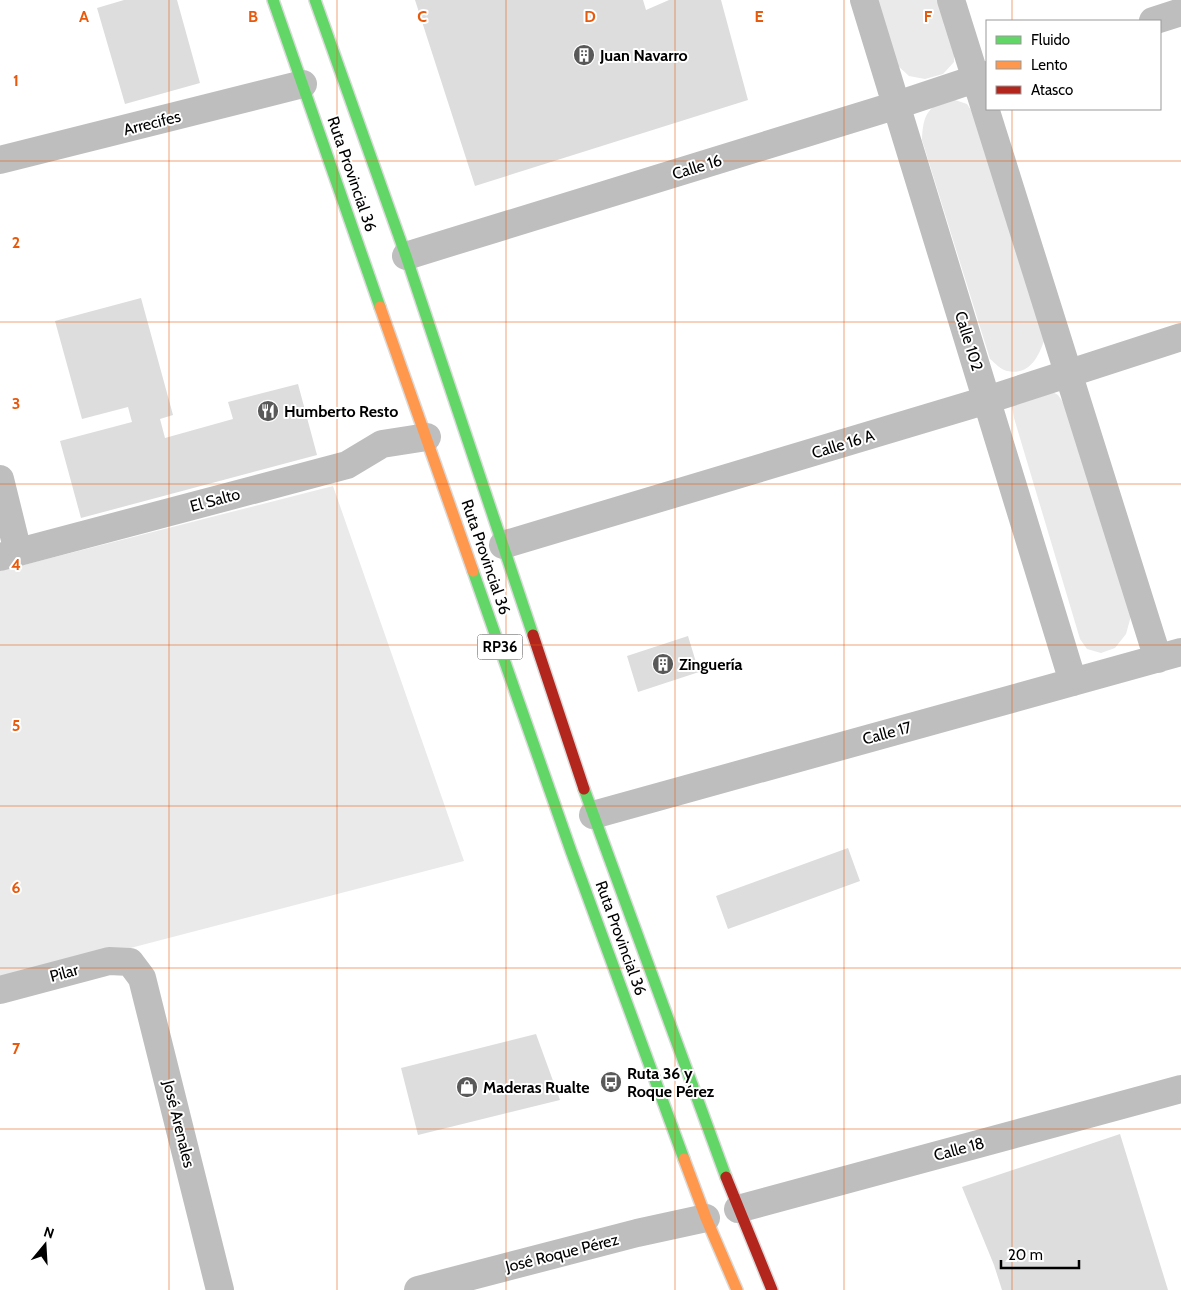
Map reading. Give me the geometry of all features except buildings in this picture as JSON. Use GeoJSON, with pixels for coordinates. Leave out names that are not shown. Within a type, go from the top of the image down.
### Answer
{"type":"FeatureCollection","features":[{"type":"Feature","properties":{"kind":"main road","name":"Ruta Provincial 36"},"geometry":{"type":"LineString","coordinates":[[273,0],[571,851],[706,1218],[737,1290]]}},
{"type":"Feature","properties":{"kind":"main road","name":"Ruta Provincial 36"},"geometry":{"type":"LineString","coordinates":[[315,0],[406,256],[593,815],[738,1209],[772,1290]]}},
{"type":"Feature","properties":{"kind":"street","name":"Calle 102"},"geometry":{"type":"LineString","coordinates":[[864,0],[1073,682]]}},
{"type":"Feature","properties":{"kind":"street"},"geometry":{"type":"LineString","coordinates":[[951,0],[986,91]]}},
{"type":"Feature","properties":{"kind":"street"},"geometry":{"type":"LineString","coordinates":[[1155,20],[1181,12]]}},
{"type":"Feature","properties":{"kind":"street","name":"Calle 16"},"geometry":{"type":"LineString","coordinates":[[406,256],[897,105],[982,77]]}},
{"type":"Feature","properties":{"kind":"street","name":"Arrecifes"},"geometry":{"type":"LineString","coordinates":[[0,160],[303,84]]}},
{"type":"Feature","properties":{"kind":"street"},"geometry":{"type":"LineString","coordinates":[[992,110],[1068,374],[1170,655]]}},
{"type":"Feature","properties":{"kind":"street","name":"Calle 16 A"},"geometry":{"type":"LineString","coordinates":[[503,545],[987,400],[1181,337]]}},
{"type":"Feature","properties":{"kind":"street","name":"El Salto"},"geometry":{"type":"LineString","coordinates":[[9,554],[347,465],[382,444],[426,437]]}},
{"type":"Feature","properties":{"kind":"street"},"geometry":{"type":"LineString","coordinates":[[0,479],[9,554]]}},
{"type":"Feature","properties":{"kind":"street","name":"Calle 17"},"geometry":{"type":"LineString","coordinates":[[593,815],[1170,655]]}},
{"type":"Feature","properties":{"kind":"street","name":"Pilar"},"geometry":{"type":"LineString","coordinates":[[0,990],[109,961],[130,962]]}},
{"type":"Feature","properties":{"kind":"street","name":"José Arenales"},"geometry":{"type":"LineString","coordinates":[[130,962],[142,978],[220,1290]]}},
{"type":"Feature","properties":{"kind":"street","name":"Calle 18"},"geometry":{"type":"LineString","coordinates":[[738,1209],[1181,1089]]}},
{"type":"Feature","properties":{"kind":"street","name":"José Roque Pérez"},"geometry":{"type":"LineString","coordinates":[[418,1290],[637,1233],[706,1218]]}},
{"type":"Feature","properties":{"kind":"shaded area"},"geometry":{"type":"Polygon","coordinates":[[[876,0],[939,0],[954,47],[954,62],[943,74],[925,79],[909,76],[897,65],[876,0]]]}},
{"type":"Feature","properties":{"kind":"shaded area"},"geometry":{"type":"Polygon","coordinates":[[[952,99],[967,104],[978,121],[1045,338],[1040,351],[1028,368],[1015,372],[1000,368],[990,359],[922,140],[925,118],[928,113],[937,105],[952,99]]]}},
{"type":"Feature","properties":{"kind":"shaded area"},"geometry":{"type":"Polygon","coordinates":[[[1047,389],[1058,395],[1069,411],[1131,616],[1126,634],[1115,648],[1101,653],[1087,649],[1080,639],[1014,418],[1012,406],[1047,389]]]}},
{"type":"Feature","properties":{"kind":"shaded area"},"geometry":{"type":"Polygon","coordinates":[[[333,486],[464,861],[0,982],[0,571],[333,486]]]}},
{"type":"Feature","properties":{"kind":"traffic: fast"},"geometry":{"type":"LineString","coordinates":[[273,0],[380,307]]}},
{"type":"Feature","properties":{"kind":"traffic: fast"},"geometry":{"type":"LineString","coordinates":[[315,0],[406,256],[533,635]]}},
{"type":"Feature","properties":{"kind":"traffic: fast"},"geometry":{"type":"LineString","coordinates":[[473,571],[571,851],[684,1159]]}},
{"type":"Feature","properties":{"kind":"traffic: fast"},"geometry":{"type":"LineString","coordinates":[[584,789],[726,1177]]}},
{"type":"Feature","properties":{"kind":"traffic: slow"},"geometry":{"type":"LineString","coordinates":[[380,307],[473,571]]}},
{"type":"Feature","properties":{"kind":"traffic: slow"},"geometry":{"type":"LineString","coordinates":[[684,1159],[706,1218],[737,1290]]}},
{"type":"Feature","properties":{"kind":"traffic: jam"},"geometry":{"type":"LineString","coordinates":[[533,635],[584,789]]}},
{"type":"Feature","properties":{"kind":"traffic: jam"},"geometry":{"type":"LineString","coordinates":[[726,1177],[772,1290]]}},
{"type":"Feature","properties":{"kind":"place","name":"Juan Navarro"},"geometry":{"type":"Point","coordinates":[584,55]}},
{"type":"Feature","properties":{"kind":"place","name":"Humberto Resto"},"geometry":{"type":"Point","coordinates":[268,411]}},
{"type":"Feature","properties":{"kind":"place","name":"Zinguería"},"geometry":{"type":"Point","coordinates":[663,664]}},
{"type":"Feature","properties":{"kind":"place","name":"Ruta 36 y Roque Pérez"},"geometry":{"type":"Point","coordinates":[611,1082]}},
{"type":"Feature","properties":{"kind":"place","name":"Maderas Rualte"},"geometry":{"type":"Point","coordinates":[467,1087]}}]}
